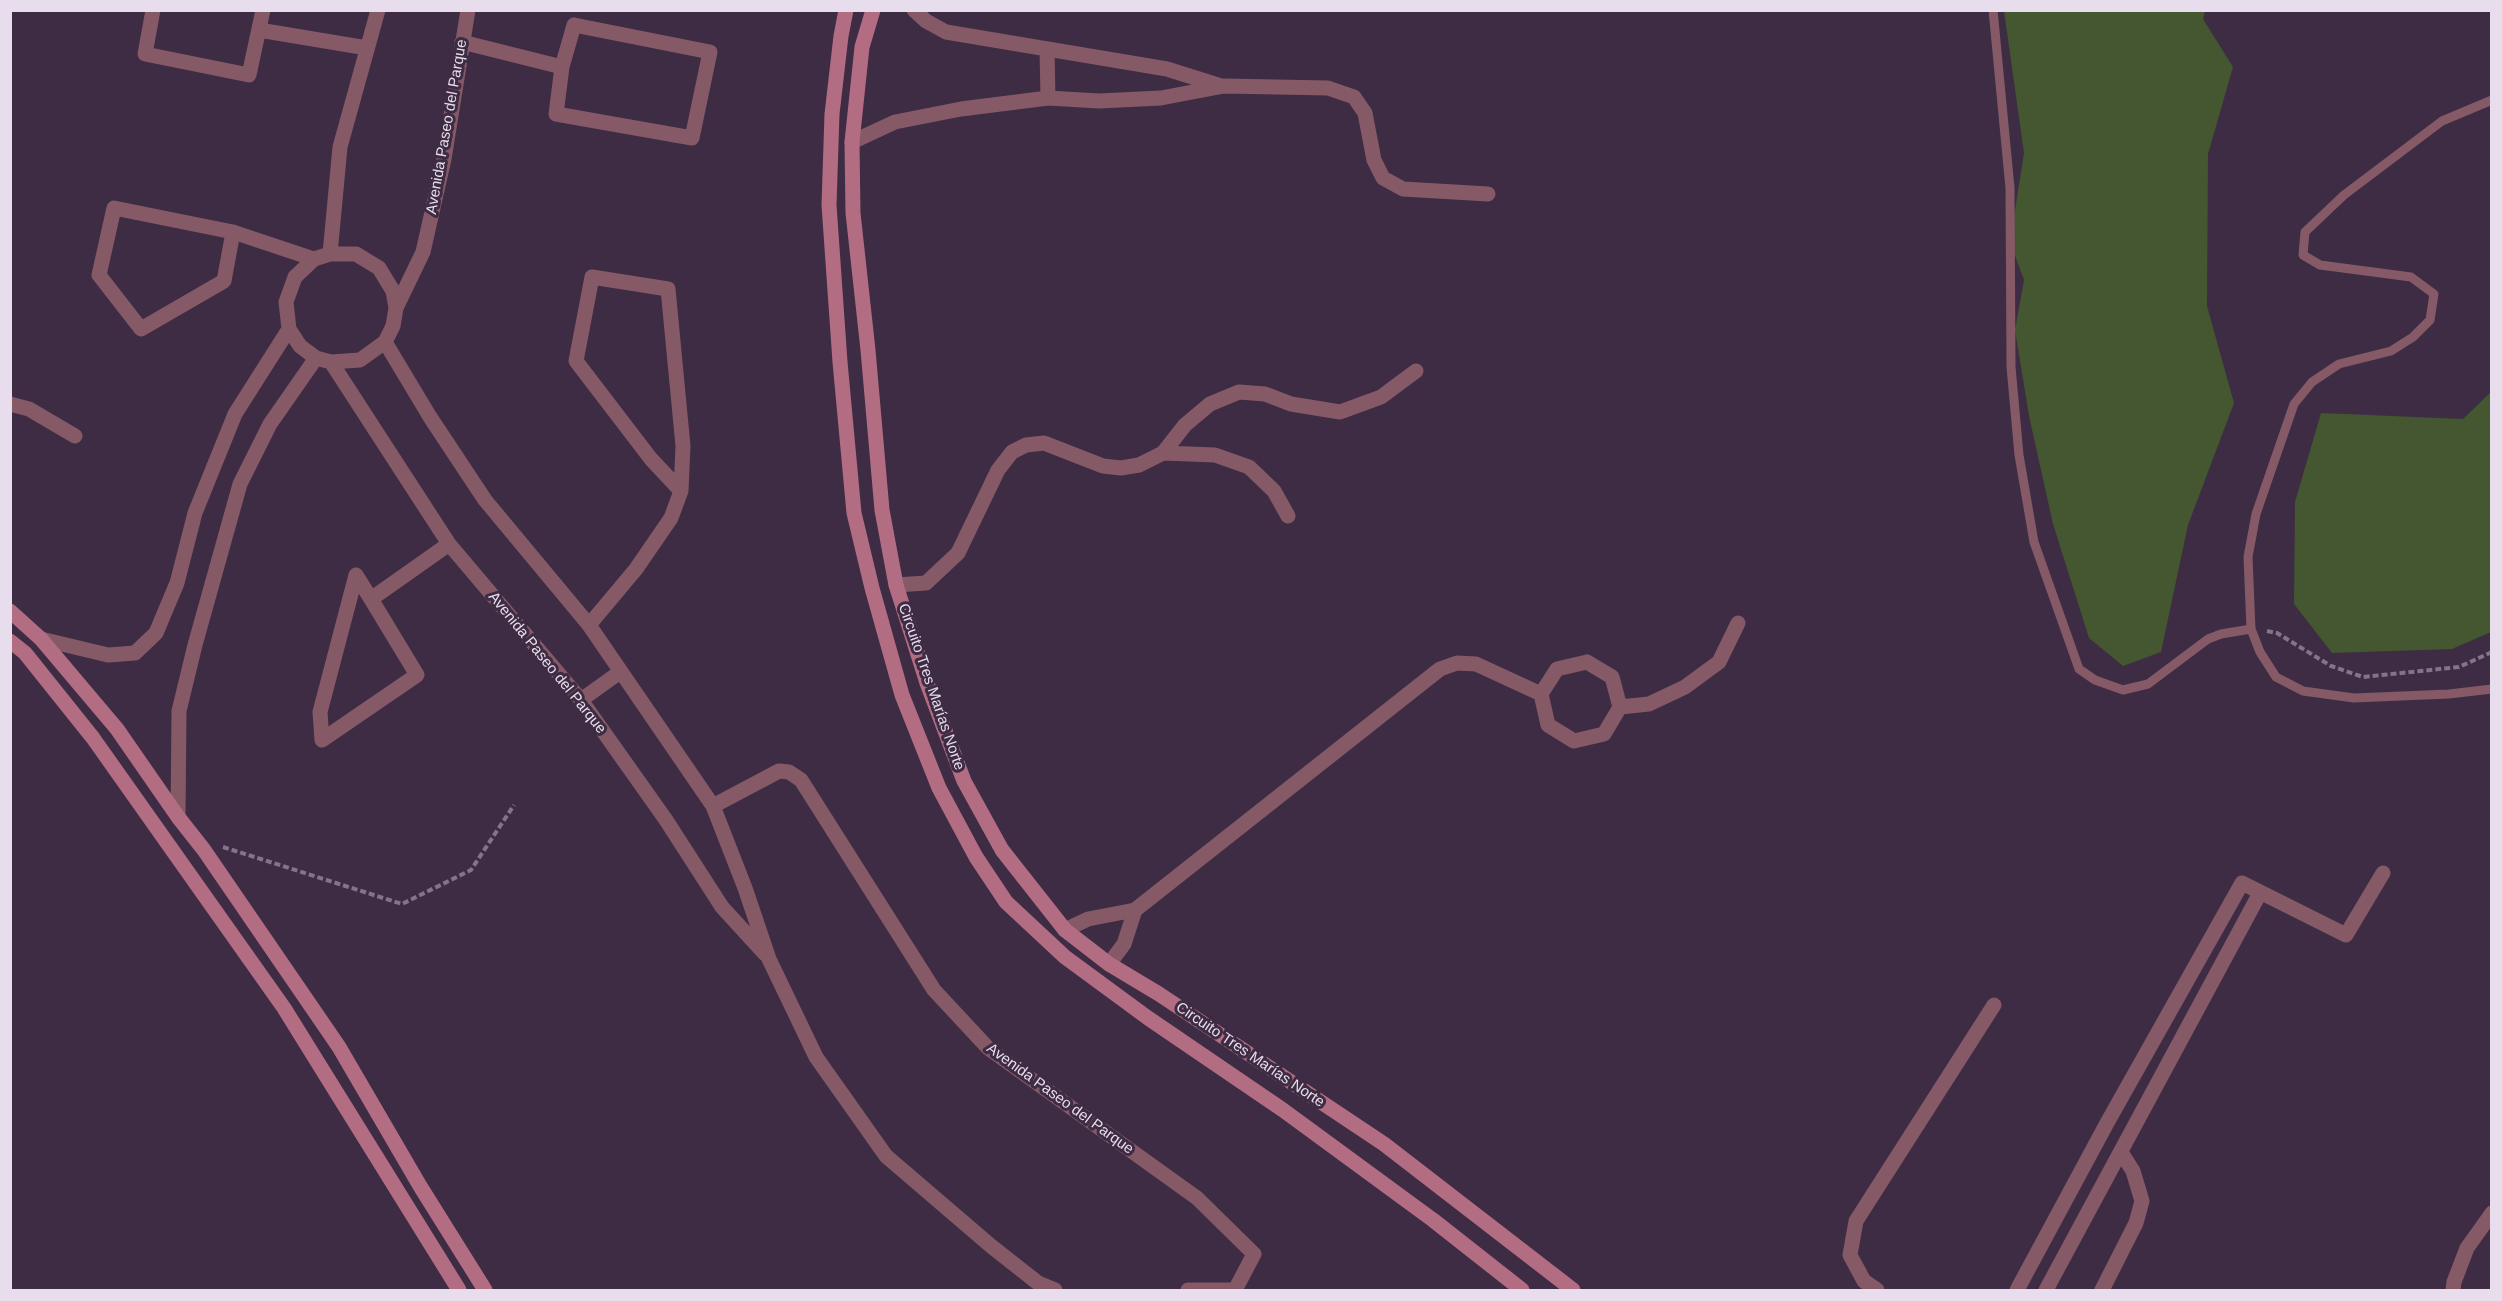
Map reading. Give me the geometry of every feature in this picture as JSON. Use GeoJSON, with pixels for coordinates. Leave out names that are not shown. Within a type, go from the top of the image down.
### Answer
{"type":"FeatureCollection","features":[{"type":"Feature","properties":{"kind":"street"},"geometry":{"type":"LineString","coordinates":[[153,10],[145,54],[249,75],[263,10]]}},
{"type":"Feature","properties":{"kind":"street"},"geometry":{"type":"LineString","coordinates":[[330,254],[340,147],[378,10]]}},
{"type":"Feature","properties":{"kind":"street","name":"Avenida Paseo del Parque"},"geometry":{"type":"LineString","coordinates":[[396,308],[423,252],[444,159],[468,10]]}},
{"type":"Feature","properties":{"kind":"street","name":"Circuito Tres Marías Norte"},"geometry":{"type":"LineString","coordinates":[[846,10],[832,114],[829,205],[854,513],[902,695],[939,788],[975,856],[1006,902],[1065,957],[1148,1018],[1283,1110],[1433,1220],[1522,1290]]}},
{"type":"Feature","properties":{"kind":"street","name":"Circuito Tres Marías Norte"},"geometry":{"type":"LineString","coordinates":[[873,10],[862,47],[852,142],[853,213],[882,510],[896,585],[927,683],[964,781],[1002,850],[1065,930],[1109,964],[1159,994],[1384,1144],[1573,1290]]}},
{"type":"Feature","properties":{"kind":"street"},"geometry":{"type":"LineString","coordinates":[[914,10],[926,21],[946,32],[1167,69],[1224,86]]}},
{"type":"Feature","properties":{"kind":"street"},"geometry":{"type":"LineString","coordinates":[[574,25],[710,52],[692,138],[556,114],[562,67],[574,25]]}},
{"type":"Feature","properties":{"kind":"street"},"geometry":{"type":"LineString","coordinates":[[259,30],[367,48]]}},
{"type":"Feature","properties":{"kind":"street"},"geometry":{"type":"LineString","coordinates":[[462,42],[562,67]]}},
{"type":"Feature","properties":{"kind":"street"},"geometry":{"type":"LineString","coordinates":[[1047,50],[1048,98]]}},
{"type":"Feature","properties":{"kind":"street"},"geometry":{"type":"LineString","coordinates":[[852,142],[895,122],[961,109],[1048,98],[1100,101],[1161,98],[1224,86],[1328,88],[1354,97],[1365,113],[1374,160],[1383,178],[1402,189],[1488,194]]}},
{"type":"Feature","properties":{"kind":"street"},"geometry":{"type":"LineString","coordinates":[[232,232],[224,281],[141,329],[99,275],[114,208],[232,232],[314,259]]}},
{"type":"Feature","properties":{"kind":"street"},"geometry":{"type":"LineString","coordinates":[[330,254],[356,254],[380,268],[393,291],[396,308],[393,326],[385,342],[360,360],[323,360],[300,346],[289,328],[286,302],[295,277],[314,259],[330,254]]}},
{"type":"Feature","properties":{"kind":"street"},"geometry":{"type":"LineString","coordinates":[[589,625],[642,561],[671,518],[681,491],[682,446],[669,288],[592,277],[576,361],[651,459],[681,491]]}},
{"type":"Feature","properties":{"kind":"street"},"geometry":{"type":"LineString","coordinates":[[41,639],[108,655],[135,653],[156,633],[177,583],[195,513],[235,414],[289,328]]}},
{"type":"Feature","properties":{"kind":"street","name":"Avenida Paseo del Parque"},"geometry":{"type":"LineString","coordinates":[[385,342],[430,417],[485,500],[589,625],[713,806],[769,958],[816,1057],[886,1156],[991,1246],[1038,1283],[1055,1290]]}},
{"type":"Feature","properties":{"kind":"street"},"geometry":{"type":"LineString","coordinates":[[178,818],[179,711],[240,484],[270,424],[323,360]]}},
{"type":"Feature","properties":{"kind":"street","name":"Avenida Paseo del Parque"},"geometry":{"type":"LineString","coordinates":[[323,360],[448,544],[580,700],[666,820],[722,907],[769,958]]}},
{"type":"Feature","properties":{"kind":"street"},"geometry":{"type":"LineString","coordinates":[[896,585],[926,583],[958,553],[998,470],[1012,452],[1026,445],[1044,443],[1103,466],[1121,468],[1139,465],[1163,453],[1185,425],[1210,404],[1239,393],[1265,394],[1291,404],[1340,412],[1381,397],[1416,371]]}},
{"type":"Feature","properties":{"kind":"street"},"geometry":{"type":"LineString","coordinates":[[10,404],[29,410],[75,436]]}},
{"type":"Feature","properties":{"kind":"street"},"geometry":{"type":"LineString","coordinates":[[1163,453],[1215,455],[1249,467],[1274,491],[1287,516]]}},
{"type":"Feature","properties":{"kind":"street"},"geometry":{"type":"LineString","coordinates":[[854,513],[882,510]]}},
{"type":"Feature","properties":{"kind":"street"},"geometry":{"type":"LineString","coordinates":[[372,599],[448,544]]}},
{"type":"Feature","properties":{"kind":"street"},"geometry":{"type":"LineString","coordinates":[[356,575],[372,599],[417,675],[322,740],[320,712],[356,575]]}},
{"type":"Feature","properties":{"kind":"street"},"geometry":{"type":"LineString","coordinates":[[10,611],[41,639],[117,729],[178,818],[204,850],[339,1047],[420,1186],[485,1290]]}},
{"type":"Feature","properties":{"kind":"street"},"geometry":{"type":"LineString","coordinates":[[1620,707],[1649,704],[1685,687],[1719,662],[1738,623]]}},
{"type":"Feature","properties":{"kind":"street"},"geometry":{"type":"LineString","coordinates":[[10,641],[24,653],[93,738],[284,1008],[459,1290]]}},
{"type":"Feature","properties":{"kind":"street"},"geometry":{"type":"LineString","coordinates":[[1587,662],[1612,677],[1620,707],[1604,734],[1574,741],[1548,725],[1541,694],[1557,669],[1587,662]]}},
{"type":"Feature","properties":{"kind":"street"},"geometry":{"type":"LineString","coordinates":[[1065,930],[1088,919],[1135,910],[1440,669],[1457,663],[1476,664],[1541,694]]}},
{"type":"Feature","properties":{"kind":"street"},"geometry":{"type":"LineString","coordinates":[[580,700],[620,672]]}},
{"type":"Feature","properties":{"kind":"street","name":"Avenida Paseo del Parque"},"geometry":{"type":"LineString","coordinates":[[713,806],[779,771],[789,772],[801,780],[934,990],[988,1048],[1197,1198],[1254,1254],[1234,1290],[1188,1290]]}},
{"type":"Feature","properties":{"kind":"street"},"geometry":{"type":"LineString","coordinates":[[2017,1290],[2107,1123],[2242,883],[2346,935],[2383,873]]}},
{"type":"Feature","properties":{"kind":"street"},"geometry":{"type":"LineString","coordinates":[[2046,1290],[2260,893]]}},
{"type":"Feature","properties":{"kind":"street"},"geometry":{"type":"LineString","coordinates":[[1109,964],[1124,944],[1135,910]]}},
{"type":"Feature","properties":{"kind":"street"},"geometry":{"type":"LineString","coordinates":[[1877,1290],[1864,1281],[1850,1255],[1856,1221],[1994,1005]]}},
{"type":"Feature","properties":{"kind":"street"},"geometry":{"type":"LineString","coordinates":[[2107,1123],[2130,1134]]}},
{"type":"Feature","properties":{"kind":"street"},"geometry":{"type":"LineString","coordinates":[[2102,1290],[2136,1223],[2142,1200],[2133,1171],[2121,1152]]}},
{"type":"Feature","properties":{"kind":"street"},"geometry":{"type":"LineString","coordinates":[[2453,1290],[2467,1248],[2492,1214]]}},
{"type":"Feature","properties":{"kind":"lane"},"geometry":{"type":"LineString","coordinates":[[1993,10],[2010,188],[2011,367],[2019,455],[2034,542],[2079,669],[2095,680],[2122,690],[2148,684],[2208,639],[2221,634],[2251,629]]}},
{"type":"Feature","properties":{"kind":"lane"},"geometry":{"type":"LineString","coordinates":[[2492,100],[2442,121],[2344,195],[2305,232],[2302,255],[2320,265],[2411,277],[2434,294],[2430,320],[2413,337],[2391,351],[2339,364],[2312,382],[2294,404],[2254,525],[2248,558],[2251,629],[2260,652],[2276,677],[2303,691],[2354,698],[2449,694],[2492,689]]}},
{"type":"Feature","properties":{"kind":"path"},"geometry":{"type":"LineString","coordinates":[[2251,629],[2277,633],[2331,666],[2363,677],[2459,667],[2492,652]]}},
{"type":"Feature","properties":{"kind":"path"},"geometry":{"type":"LineString","coordinates":[[204,850],[221,847],[402,904],[471,870],[514,805]]}},
{"type":"Feature","properties":{"kind":"green space"},"geometry":{"type":"Polygon","coordinates":[[[2004,11],[2205,11],[2203,19],[2233,67],[2208,154],[2207,306],[2234,403],[2188,525],[2161,652],[2123,666],[2089,638],[2053,524],[2029,416],[2015,330],[2024,280],[2010,242],[2024,153],[2004,11]]]}},
{"type":"Feature","properties":{"kind":"green space"},"geometry":{"type":"Polygon","coordinates":[[[2491,392],[2491,632],[2452,649],[2332,653],[2294,604],[2295,502],[2321,413],[2463,419],[2491,392]]]}}]}
